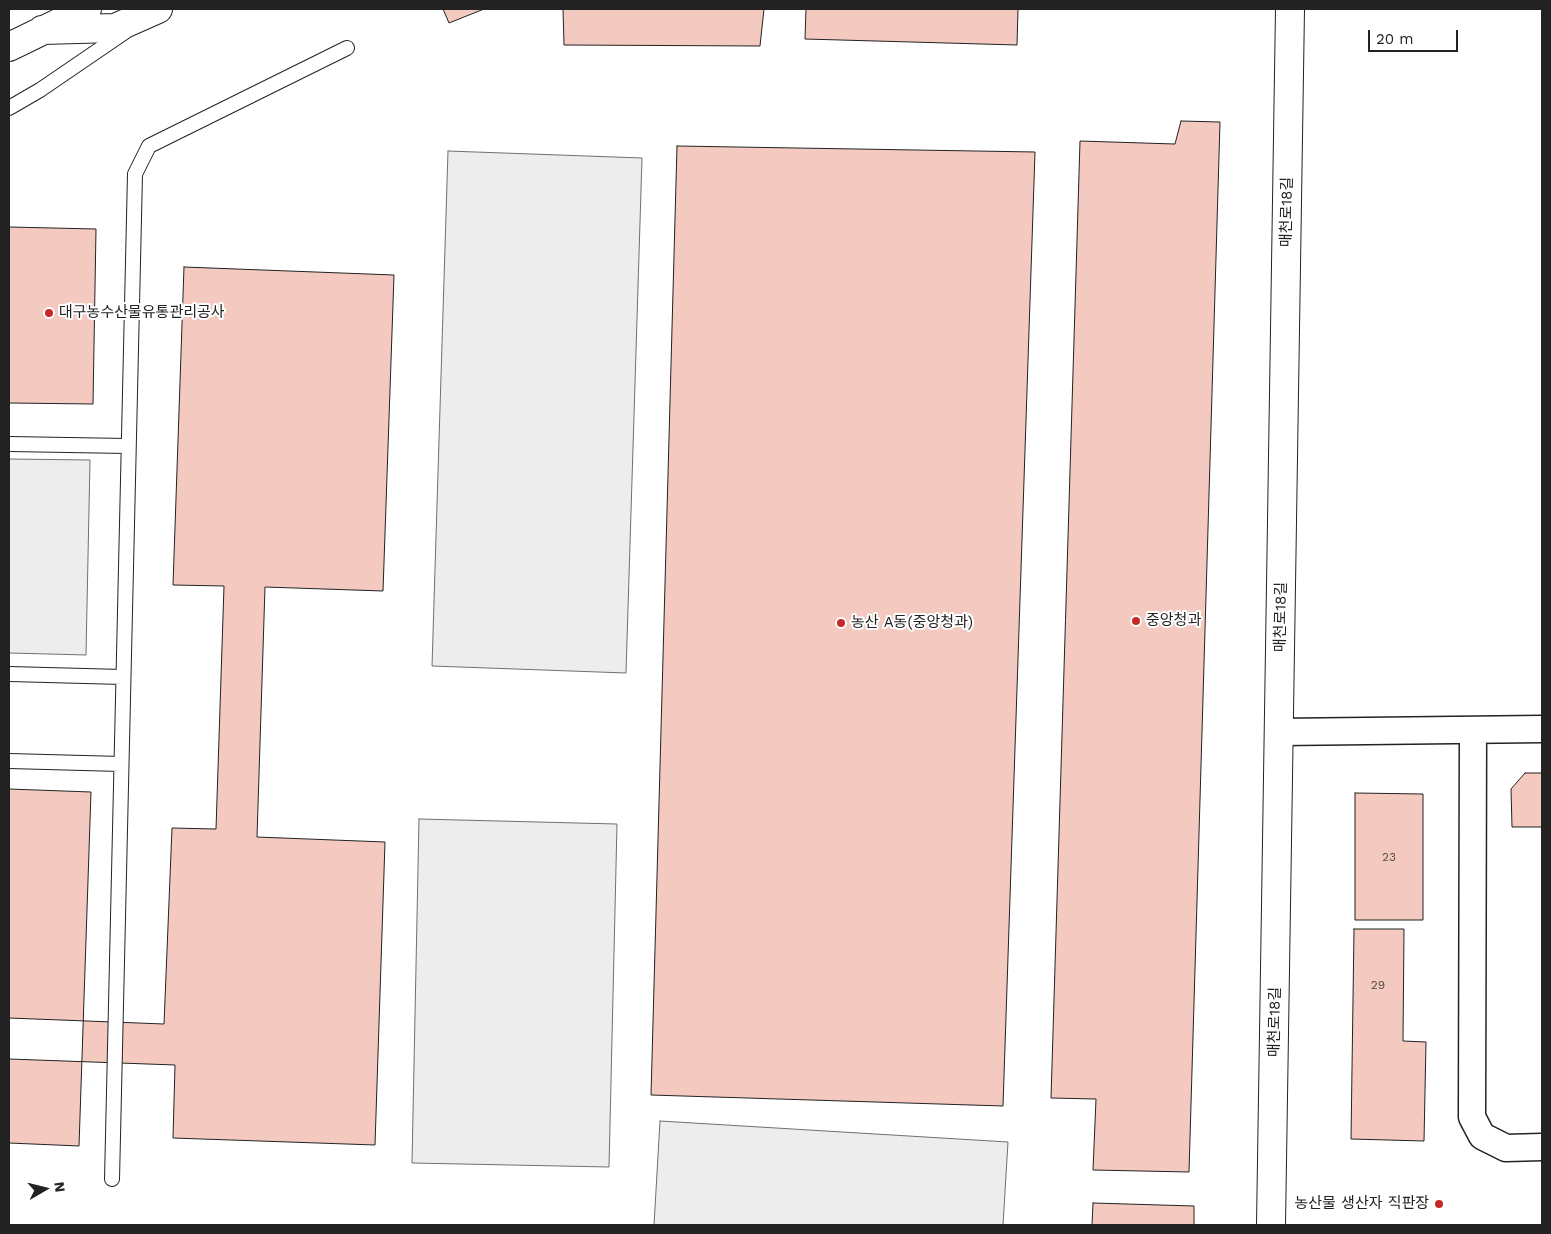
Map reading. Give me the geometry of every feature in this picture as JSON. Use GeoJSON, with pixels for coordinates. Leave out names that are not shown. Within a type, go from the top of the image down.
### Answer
{"type":"FeatureCollection","features":[{"type":"Feature","properties":{"kind":"main road"},"geometry":{"type":"LineString","coordinates":[[9,47],[87,9]]}},
{"type":"Feature","properties":{"kind":"main road"},"geometry":{"type":"LineString","coordinates":[[42,30],[115,28],[158,9]]}},
{"type":"Feature","properties":{"kind":"main road","name":"매천로18길"},"geometry":{"type":"LineString","coordinates":[[1271,1225],[1290,9]]}},
{"type":"Feature","properties":{"kind":"street"},"geometry":{"type":"LineString","coordinates":[[1279,732],[1542,729]]}},
{"type":"Feature","properties":{"kind":"street"},"geometry":{"type":"LineString","coordinates":[[1473,730],[1472,1117],[1482,1136],[1506,1148],[1542,1147]]}},
{"type":"Feature","properties":{"kind":"lane"},"geometry":{"type":"LineString","coordinates":[[9,108],[40,90],[158,9]]}},
{"type":"Feature","properties":{"kind":"lane"},"geometry":{"type":"LineString","coordinates":[[112,1178],[127,446],[135,174],[149,146],[347,48]]}},
{"type":"Feature","properties":{"kind":"lane"},"geometry":{"type":"LineString","coordinates":[[9,444],[127,446]]}},
{"type":"Feature","properties":{"kind":"lane"},"geometry":{"type":"LineString","coordinates":[[9,674],[123,677]]}},
{"type":"Feature","properties":{"kind":"lane"},"geometry":{"type":"LineString","coordinates":[[9,761],[121,764]]}},
{"type":"Feature","properties":{"kind":"shaded area"},"geometry":{"type":"Polygon","coordinates":[[[448,151],[642,158],[626,673],[432,666],[448,151]]]}},
{"type":"Feature","properties":{"kind":"shaded area"},"geometry":{"type":"Polygon","coordinates":[[[9,459],[90,460],[86,655],[9,653],[9,459]]]}},
{"type":"Feature","properties":{"kind":"shaded area"},"geometry":{"type":"Polygon","coordinates":[[[419,819],[617,824],[609,1167],[412,1163],[419,819]]]}},
{"type":"Feature","properties":{"kind":"shaded area"},"geometry":{"type":"Polygon","coordinates":[[[660,1121],[1008,1142],[1003,1225],[654,1225],[660,1121]]]}},
{"type":"Feature","properties":{"kind":"building"},"geometry":{"type":"Polygon","coordinates":[[[443,9],[484,9],[449,23],[443,9]]]}},
{"type":"Feature","properties":{"kind":"building"},"geometry":{"type":"Polygon","coordinates":[[[563,9],[764,9],[760,46],[564,45],[563,9]]]}},
{"type":"Feature","properties":{"kind":"building"},"geometry":{"type":"Polygon","coordinates":[[[806,9],[1018,9],[1017,45],[805,39],[806,9]]]}},
{"type":"Feature","properties":{"kind":"building","name":"중앙청과"},"geometry":{"type":"Polygon","coordinates":[[[1181,121],[1220,122],[1189,1172],[1093,1170],[1096,1099],[1051,1098],[1080,141],[1175,144],[1181,121]]]}},
{"type":"Feature","properties":{"kind":"building","name":"농산 A동(중앙청과)"},"geometry":{"type":"Polygon","coordinates":[[[677,146],[1035,152],[1003,1106],[651,1095],[677,146]]]}},
{"type":"Feature","properties":{"kind":"building"},"geometry":{"type":"Polygon","coordinates":[[[9,227],[96,229],[93,404],[9,403],[9,227]]]}},
{"type":"Feature","properties":{"kind":"building"},"geometry":{"type":"Polygon","coordinates":[[[184,267],[394,275],[383,591],[265,587],[257,837],[385,842],[375,1145],[173,1138],[175,1065],[9,1059],[9,1018],[164,1024],[172,828],[216,829],[224,586],[173,585],[184,267]]]}},
{"type":"Feature","properties":{"kind":"building"},"geometry":{"type":"Polygon","coordinates":[[[1525,773],[1542,773],[1542,827],[1512,827],[1511,789],[1525,773]]]}},
{"type":"Feature","properties":{"kind":"building"},"geometry":{"type":"Polygon","coordinates":[[[9,789],[91,792],[79,1146],[9,1143],[9,789]]]}},
{"type":"Feature","properties":{"kind":"building"},"geometry":{"type":"Polygon","coordinates":[[[1355,793],[1423,794],[1423,920],[1355,920],[1355,793]]]}},
{"type":"Feature","properties":{"kind":"building"},"geometry":{"type":"Polygon","coordinates":[[[1354,929],[1404,929],[1403,1041],[1426,1042],[1424,1141],[1351,1139],[1354,929]]]}},
{"type":"Feature","properties":{"kind":"building"},"geometry":{"type":"Polygon","coordinates":[[[1093,1203],[1194,1206],[1194,1225],[1092,1225],[1093,1203]]]}},
{"type":"Feature","properties":{"kind":"place","name":"대구농수산물유통관리공사"},"geometry":{"type":"Point","coordinates":[49,313]}},
{"type":"Feature","properties":{"kind":"place","name":"중앙청과"},"geometry":{"type":"Point","coordinates":[1136,621]}},
{"type":"Feature","properties":{"kind":"place","name":"농산 A동(중앙청과)"},"geometry":{"type":"Point","coordinates":[841,623]}},
{"type":"Feature","properties":{"kind":"place","name":"농산물 생산자 직판장"},"geometry":{"type":"Point","coordinates":[1439,1204]}}]}
